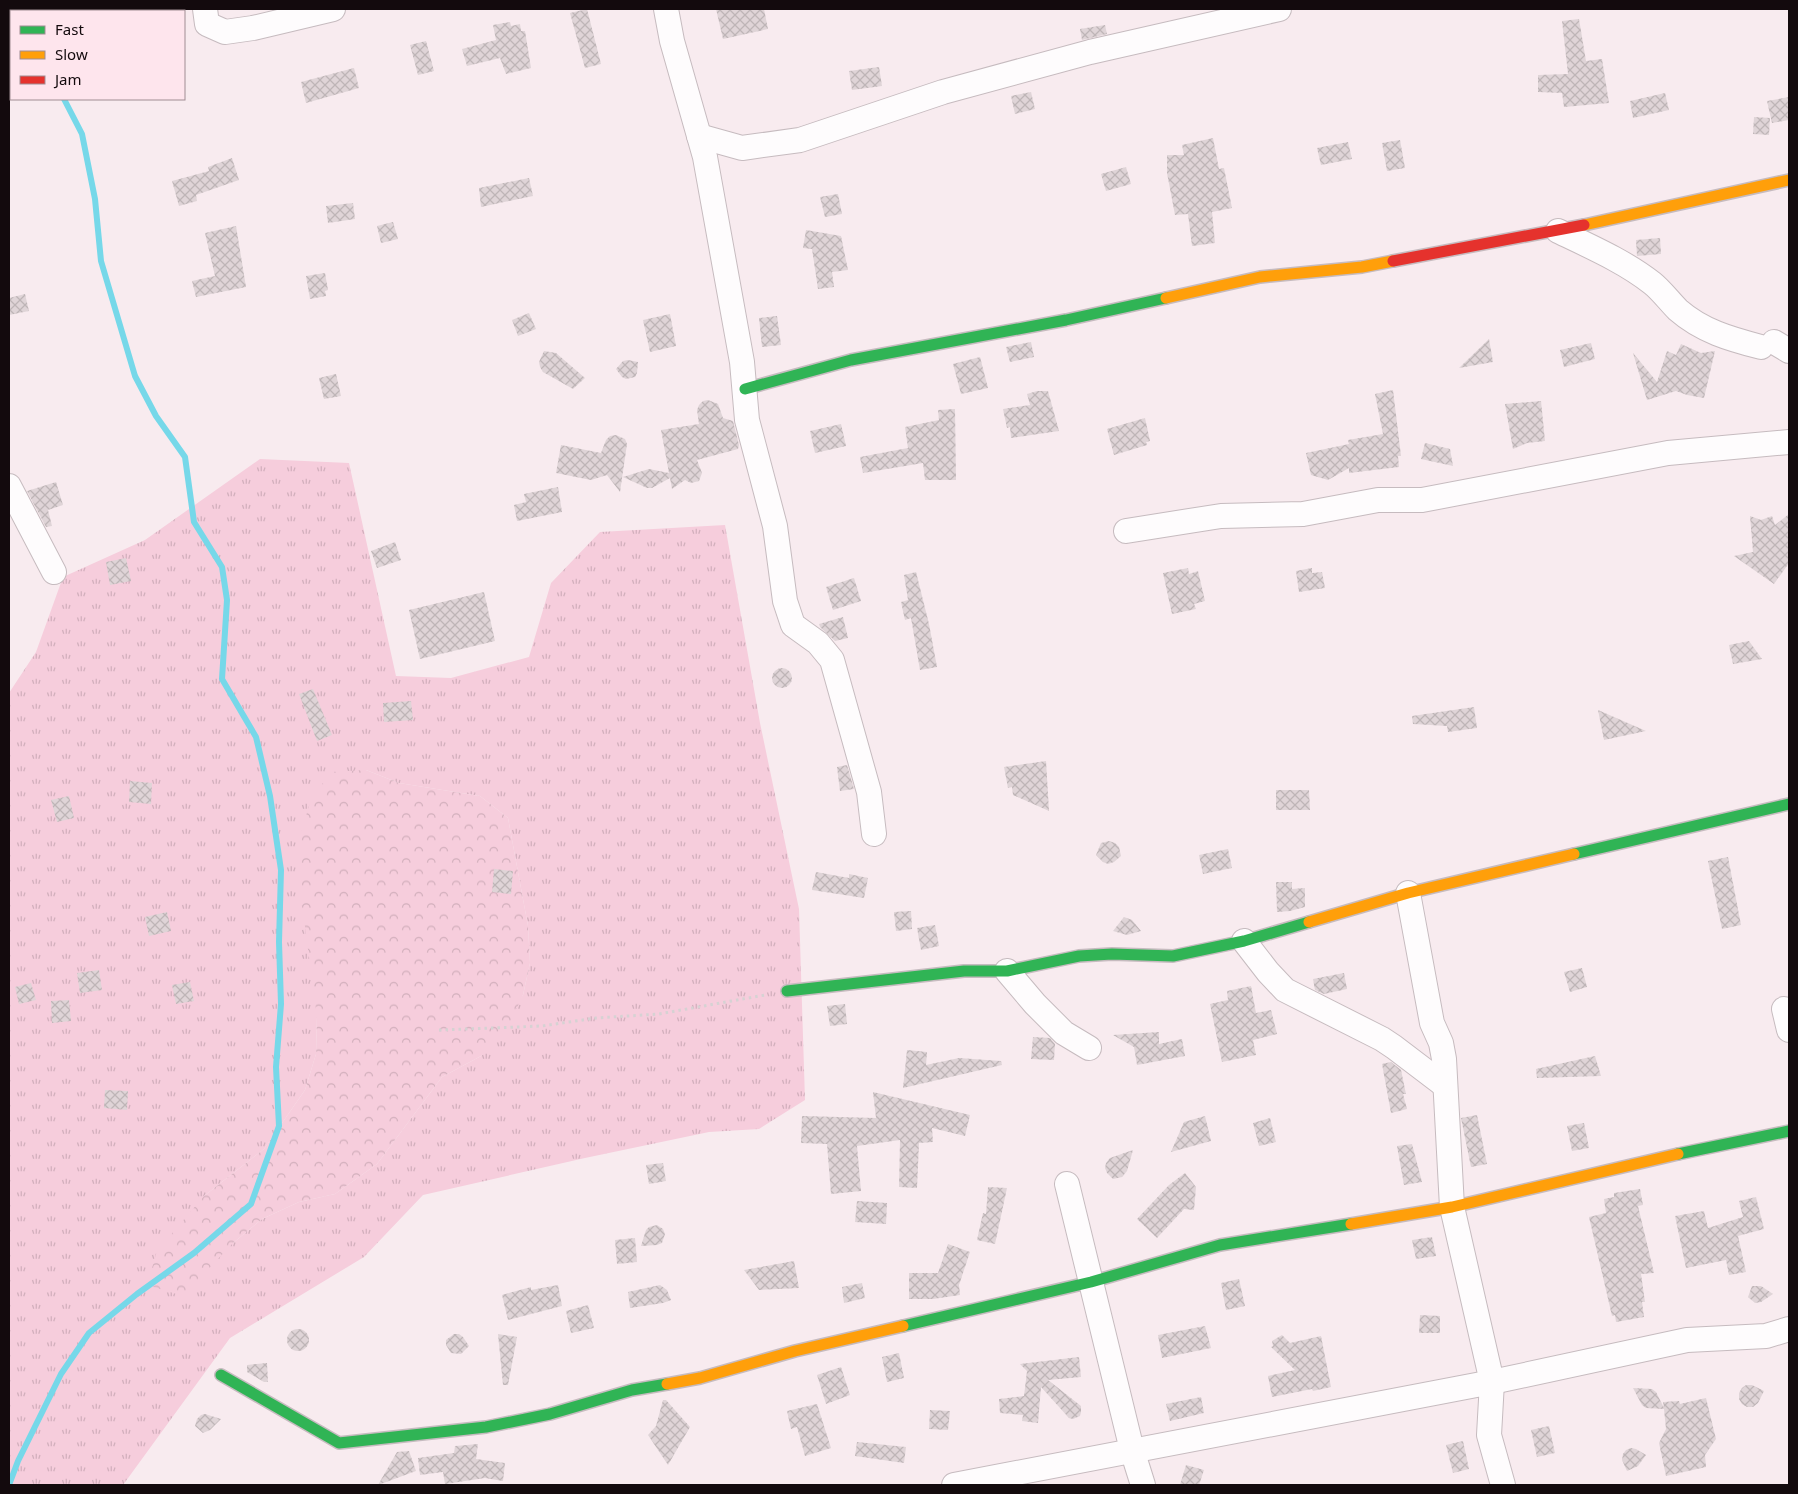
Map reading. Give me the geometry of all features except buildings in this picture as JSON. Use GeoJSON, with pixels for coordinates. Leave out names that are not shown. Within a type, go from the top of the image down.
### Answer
{"type":"FeatureCollection","features":[{"type":"Feature","properties":{"kind":"street"},"geometry":{"type":"LineString","coordinates":[[205,9],[207,24],[225,32],[253,28],[333,9]]}},
{"type":"Feature","properties":{"kind":"street"},"geometry":{"type":"LineString","coordinates":[[666,9],[672,41],[707,166],[742,362],[747,420],[775,526],[785,601],[793,625],[818,643],[832,660],[869,792],[874,834]]}},
{"type":"Feature","properties":{"kind":"street"},"geometry":{"type":"LineString","coordinates":[[699,136],[742,148],[800,140],[943,92],[1090,52],[1279,9]]}},
{"type":"Feature","properties":{"kind":"street"},"geometry":{"type":"LineString","coordinates":[[745,389],[851,360],[1066,320],[1260,277],[1362,267],[1558,231],[1789,180]]}},
{"type":"Feature","properties":{"kind":"street"},"geometry":{"type":"LineString","coordinates":[[1558,231],[1609,256],[1652,283],[1679,310],[1703,328],[1736,340],[1775,347]]}},
{"type":"Feature","properties":{"kind":"street"},"geometry":{"type":"LineString","coordinates":[[1126,531],[1221,516],[1304,514],[1378,500],[1422,500],[1668,453],[1787,445]]}},
{"type":"Feature","properties":{"kind":"street"},"geometry":{"type":"LineString","coordinates":[[9,486],[54,572]]}},
{"type":"Feature","properties":{"kind":"street"},"geometry":{"type":"LineString","coordinates":[[788,991],[964,971],[1007,971],[1079,956],[1112,954],[1172,956],[1244,941],[1408,893],[1789,804]]}},
{"type":"Feature","properties":{"kind":"street"},"geometry":{"type":"LineString","coordinates":[[1408,893],[1432,1023],[1441,1042],[1444,1059],[1452,1206],[1492,1382],[1489,1435],[1503,1485]]}},
{"type":"Feature","properties":{"kind":"street"},"geometry":{"type":"LineString","coordinates":[[1244,941],[1284,990],[1364,1032],[1382,1039],[1444,1084]]}},
{"type":"Feature","properties":{"kind":"street"},"geometry":{"type":"LineString","coordinates":[[1007,971],[1034,1004],[1064,1033],[1089,1048]]}},
{"type":"Feature","properties":{"kind":"street"},"geometry":{"type":"LineString","coordinates":[[221,1375],[339,1443],[486,1427],[531,1418],[632,1390],[700,1378],[795,1352],[1091,1282],[1220,1245],[1452,1206],[1707,1147],[1789,1131]]}},
{"type":"Feature","properties":{"kind":"street"},"geometry":{"type":"LineString","coordinates":[[1067,1184],[1132,1450],[1143,1485]]}},
{"type":"Feature","properties":{"kind":"street"},"geometry":{"type":"LineString","coordinates":[[954,1485],[1492,1382],[1686,1340],[1766,1336],[1789,1330]]}},
{"type":"Feature","properties":{"kind":"path"},"geometry":{"type":"LineString","coordinates":[[440,1030],[542,1026],[596,1018],[660,1014],[788,991]]}},
{"type":"Feature","properties":{"kind":"green space"},"geometry":{"type":"Polygon","coordinates":[[[9,9],[67,9],[10,10],[9,53],[9,9]]]}},
{"type":"Feature","properties":{"kind":"green space"},"geometry":{"type":"Polygon","coordinates":[[[260,459],[349,463],[396,676],[451,678],[529,657],[551,583],[600,532],[725,525],[760,723],[799,909],[805,1100],[759,1129],[709,1132],[423,1195],[364,1257],[230,1338],[123,1485],[9,1485],[9,693],[36,652],[63,577],[145,540],[260,459]],[[366,770],[317,1017],[316,1054],[305,1090],[264,1149],[204,1196],[233,1243],[262,1219],[299,1202],[335,1194],[377,1164],[442,1077],[481,1056],[523,995],[530,963],[528,926],[508,818],[480,796],[399,783],[366,770]]]}},
{"type":"Feature","properties":{"kind":"green space"},"geometry":{"type":"Polygon","coordinates":[[[366,770],[399,783],[480,796],[508,818],[528,926],[530,963],[523,995],[507,1029],[481,1056],[442,1077],[377,1164],[335,1194],[299,1202],[262,1219],[233,1243],[183,1296],[147,1285],[157,1251],[204,1196],[264,1149],[305,1090],[316,1054],[317,1017],[302,904],[301,833],[311,799],[331,772],[366,770]]]}},
{"type":"Feature","properties":{"kind":"waterway"},"geometry":{"type":"LineString","coordinates":[[9,9],[10,16]]}},
{"type":"Feature","properties":{"kind":"waterway"},"geometry":{"type":"LineString","coordinates":[[9,1485],[18,1461],[61,1374],[89,1333],[137,1294],[194,1253],[251,1204],[279,1126],[276,1067],[281,1004],[279,942],[281,870],[270,796],[256,737],[222,679],[227,600],[222,567],[194,522],[185,457],[156,416],[135,376],[101,261],[95,199],[82,134],[65,100]]}},
{"type":"Feature","properties":{"kind":"traffic: fast"},"geometry":{"type":"LineString","coordinates":[[745,389],[851,360],[1066,320],[1166,298]]}},
{"type":"Feature","properties":{"kind":"traffic: fast"},"geometry":{"type":"LineString","coordinates":[[1574,854],[1789,804]]}},
{"type":"Feature","properties":{"kind":"traffic: fast"},"geometry":{"type":"LineString","coordinates":[[787,991],[964,971],[1007,971],[1079,956],[1112,954],[1173,956],[1244,941],[1309,922]]}},
{"type":"Feature","properties":{"kind":"traffic: fast"},"geometry":{"type":"LineString","coordinates":[[1678,1154],[1789,1131]]}},
{"type":"Feature","properties":{"kind":"traffic: fast"},"geometry":{"type":"LineString","coordinates":[[903,1326],[1091,1282],[1220,1245],[1351,1224]]}},
{"type":"Feature","properties":{"kind":"traffic: fast"},"geometry":{"type":"LineString","coordinates":[[221,1375],[339,1443],[486,1427],[550,1414],[632,1390],[667,1384]]}},
{"type":"Feature","properties":{"kind":"traffic: slow"},"geometry":{"type":"LineString","coordinates":[[1584,225],[1789,180]]}},
{"type":"Feature","properties":{"kind":"traffic: slow"},"geometry":{"type":"LineString","coordinates":[[1166,298],[1260,277],[1362,267],[1393,261]]}},
{"type":"Feature","properties":{"kind":"traffic: slow"},"geometry":{"type":"LineString","coordinates":[[1309,922],[1408,893],[1574,854]]}},
{"type":"Feature","properties":{"kind":"traffic: slow"},"geometry":{"type":"LineString","coordinates":[[1351,1224],[1452,1207],[1678,1154]]}},
{"type":"Feature","properties":{"kind":"traffic: slow"},"geometry":{"type":"LineString","coordinates":[[667,1384],[700,1378],[795,1351],[903,1326]]}},
{"type":"Feature","properties":{"kind":"traffic: jam"},"geometry":{"type":"LineString","coordinates":[[1393,261],[1584,225]]}}]}
